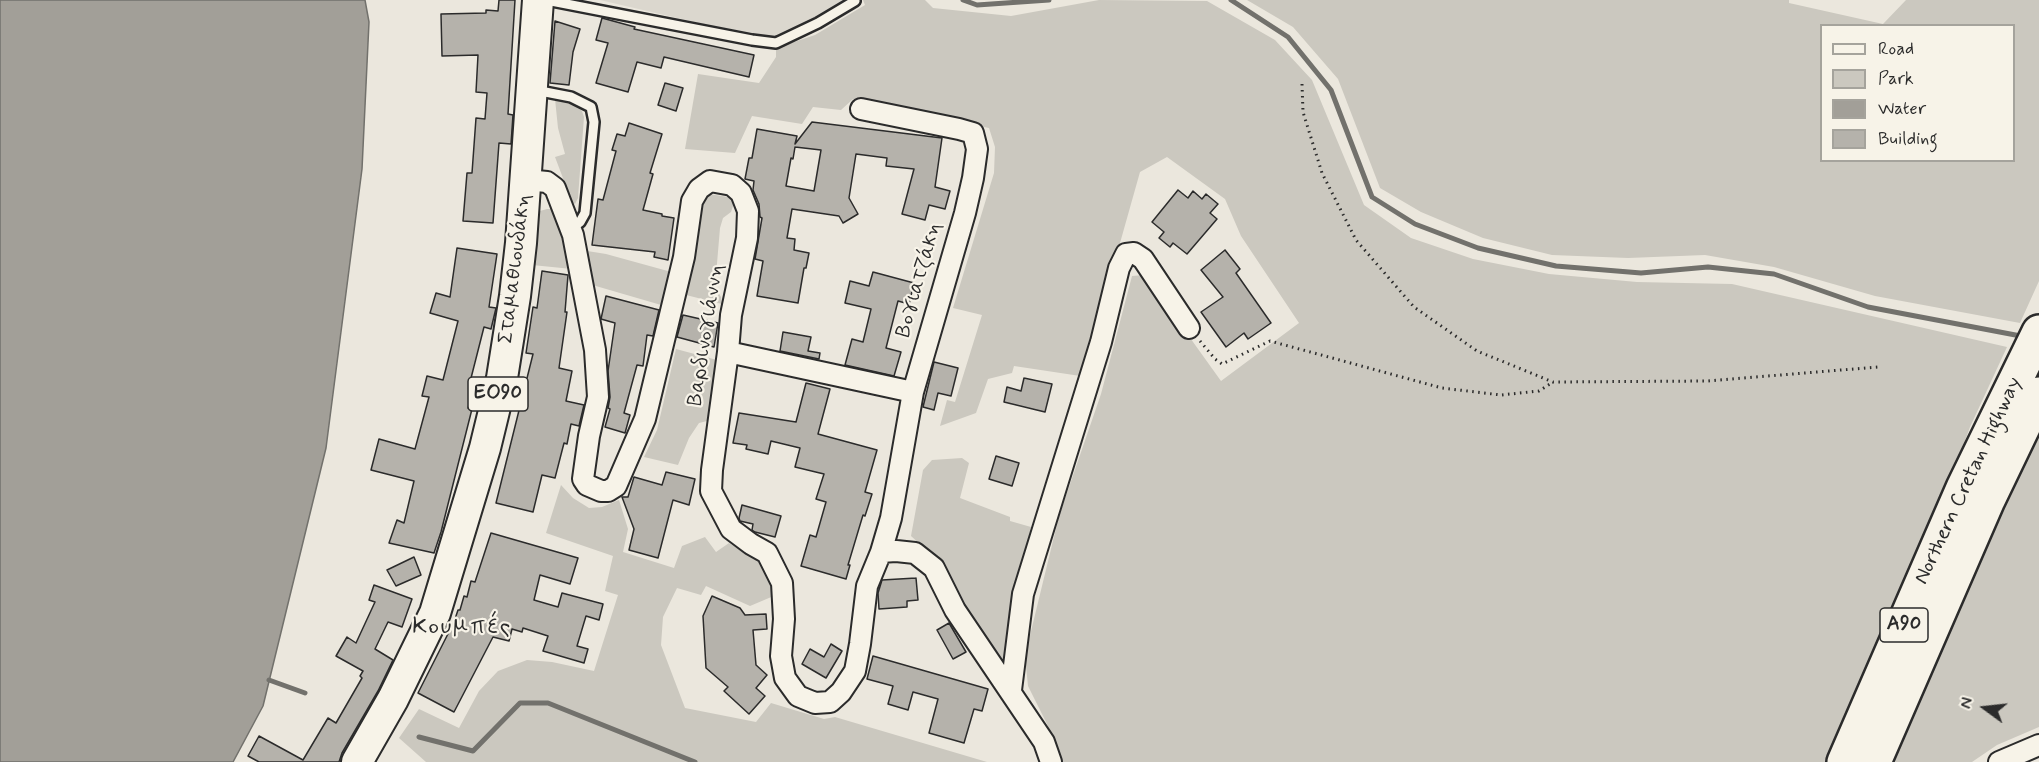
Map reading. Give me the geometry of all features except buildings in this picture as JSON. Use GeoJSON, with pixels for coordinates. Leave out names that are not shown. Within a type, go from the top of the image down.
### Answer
{"type":"FeatureCollection","features":[{"type":"Feature","properties":{"kind":"highway","name":"Northern Cretan Highway"},"geometry":{"type":"LineString","coordinates":[[1874,762],[2039,332]]}},
{"type":"Feature","properties":{"kind":"highway","name":"Northern Cretan Highway"},"geometry":{"type":"LineString","coordinates":[[1844,762],[1976,494],[2039,394]]}},
{"type":"Feature","properties":{"kind":"main road","name":"Σταμαθιουδάκη"},"geometry":{"type":"LineString","coordinates":[[357,762],[393,699],[435,613],[485,448],[502,378],[515,296],[526,180],[538,0]]}},
{"type":"Feature","properties":{"kind":"street","name":"Βογιατζάκη"},"geometry":{"type":"LineString","coordinates":[[861,109],[973,133],[977,149],[965,213],[913,392],[891,518],[881,552]]}},
{"type":"Feature","properties":{"kind":"street","name":"Βαρδινογιάννη"},"geometry":{"type":"LineString","coordinates":[[526,180],[547,182],[555,188],[570,229],[595,350],[598,397],[589,436],[583,479],[587,485],[592,489],[608,492],[616,486],[645,419],[684,257],[692,201],[699,189],[710,181],[732,185],[741,193],[748,211],[747,238],[731,315],[728,352],[716,429],[711,492],[730,529],[767,553],[782,583],[784,619],[781,656],[784,678],[798,696],[815,703],[830,702],[841,692],[855,671],[867,586],[881,552]]}},
{"type":"Feature","properties":{"kind":"street"},"geometry":{"type":"LineString","coordinates":[[1011,690],[1023,594],[1101,342],[1121,260],[1126,254],[1134,253],[1143,259],[1190,328]]}},
{"type":"Feature","properties":{"kind":"street"},"geometry":{"type":"LineString","coordinates":[[728,352],[913,392]]}},
{"type":"Feature","properties":{"kind":"street"},"geometry":{"type":"LineString","coordinates":[[881,552],[915,553],[934,568],[956,610],[1044,742],[1051,762]]}},
{"type":"Feature","properties":{"kind":"street"},"geometry":{"type":"LineString","coordinates":[[2000,762],[2039,745]]}},
{"type":"Feature","properties":{"kind":"lane"},"geometry":{"type":"LineString","coordinates":[[546,0],[776,43],[818,23],[855,1]]}},
{"type":"Feature","properties":{"kind":"lane"},"geometry":{"type":"LineString","coordinates":[[532,89],[571,97],[591,106],[594,122],[585,213],[580,222],[570,229]]}},
{"type":"Feature","properties":{"kind":"path"},"geometry":{"type":"LineString","coordinates":[[1302,84],[1303,112],[1322,173],[1356,240],[1414,307],[1476,351],[1553,382],[1707,381],[1878,367]]}},
{"type":"Feature","properties":{"kind":"path"},"geometry":{"type":"LineString","coordinates":[[1190,328],[1215,359],[1222,364],[1270,341],[1442,388],[1501,395],[1539,391],[1553,382]]}},
{"type":"Feature","properties":{"kind":"shaded area"},"geometry":{"type":"Polygon","coordinates":[[[600,0],[845,0],[824,14],[776,37],[707,25],[600,0]]]}},
{"type":"Feature","properties":{"kind":"green space"},"geometry":{"type":"Polygon","coordinates":[[[863,0],[925,0],[933,8],[1011,16],[1099,0],[1207,1],[1275,40],[1312,80],[1364,205],[1411,238],[1473,259],[1549,274],[1637,282],[1732,284],[2007,347],[1970,427],[1939,512],[1832,762],[1062,762],[1047,724],[1028,686],[1025,656],[1059,516],[1101,394],[1132,276],[1145,275],[1221,381],[1299,323],[1241,236],[1225,199],[1167,157],[1140,172],[1087,377],[1014,366],[1012,373],[988,379],[976,413],[940,426],[947,400],[955,402],[982,315],[953,308],[994,173],[995,147],[989,128],[853,99],[841,110],[813,107],[802,124],[752,116],[735,153],[685,149],[698,74],[759,83],[776,57],[776,48],[815,35],[865,5],[863,0]]]}},
{"type":"Feature","properties":{"kind":"green space"},"geometry":{"type":"Polygon","coordinates":[[[1247,0],[1789,0],[1789,3],[1883,24],[1906,0],[2039,0],[2039,281],[2020,323],[1875,296],[1774,267],[1705,255],[1628,258],[1552,255],[1483,238],[1421,212],[1380,188],[1338,79],[1293,27],[1247,0]]]}},
{"type":"Feature","properties":{"kind":"green space"},"geometry":{"type":"Polygon","coordinates":[[[555,99],[576,105],[584,117],[578,198],[575,204],[572,202],[555,157],[565,154],[558,128],[555,99]]]}},
{"type":"Feature","properties":{"kind":"green space"},"geometry":{"type":"Polygon","coordinates":[[[709,194],[728,197],[734,203],[731,212],[723,218],[720,228],[715,287],[722,304],[686,295],[696,243],[696,220],[703,198],[709,194]]]}},
{"type":"Feature","properties":{"kind":"green space"},"geometry":{"type":"Polygon","coordinates":[[[555,209],[561,222],[572,269],[532,265],[538,215],[540,211],[555,209]]]}},
{"type":"Feature","properties":{"kind":"green space"},"geometry":{"type":"Polygon","coordinates":[[[581,250],[606,254],[675,273],[668,307],[589,284],[581,250]]]}},
{"type":"Feature","properties":{"kind":"green space"},"geometry":{"type":"Polygon","coordinates":[[[676,349],[717,360],[711,420],[699,423],[689,438],[678,465],[644,457],[657,430],[676,349]]]}},
{"type":"Feature","properties":{"kind":"green space"},"geometry":{"type":"Polygon","coordinates":[[[2039,432],[2039,727],[1997,745],[1972,762],[1893,762],[2016,478],[2039,432]]]}},
{"type":"Feature","properties":{"kind":"green space"},"geometry":{"type":"Polygon","coordinates":[[[962,458],[969,463],[960,498],[1010,517],[1010,521],[1031,527],[1006,643],[1005,669],[981,636],[934,557],[911,536],[923,470],[932,460],[962,458]]]}},
{"type":"Feature","properties":{"kind":"green space"},"geometry":{"type":"Polygon","coordinates":[[[561,485],[573,498],[589,508],[602,507],[619,500],[628,529],[623,552],[674,568],[682,546],[705,537],[716,552],[729,543],[770,569],[776,595],[750,606],[706,586],[701,595],[677,588],[663,617],[661,645],[685,708],[756,722],[771,703],[824,719],[835,717],[987,762],[426,762],[399,738],[419,709],[459,728],[479,691],[498,671],[527,660],[552,662],[594,671],[618,595],[605,591],[613,556],[546,533],[561,485]]]}},
{"type":"Feature","properties":{"kind":"water"},"geometry":{"type":"Polygon","coordinates":[[[0,0],[365,0],[369,22],[362,169],[326,448],[263,706],[233,762],[0,762],[0,0]]]}},
{"type":"Feature","properties":{"kind":"waterway"},"geometry":{"type":"LineString","coordinates":[[963,0],[977,5],[1049,0]]}},
{"type":"Feature","properties":{"kind":"waterway"},"geometry":{"type":"LineString","coordinates":[[1231,0],[1288,37],[1331,90],[1372,197],[1415,224],[1478,248],[1556,266],[1641,273],[1708,267],[1774,274],[1868,307],[2026,337]]}},
{"type":"Feature","properties":{"kind":"waterway"},"geometry":{"type":"LineString","coordinates":[[269,680],[305,693]]}},
{"type":"Feature","properties":{"kind":"waterway"},"geometry":{"type":"LineString","coordinates":[[419,737],[473,751],[520,703],[548,703],[695,762]]}},
{"type":"Feature","properties":{"kind":"district","name":"Κουμπές"},"geometry":{"type":"Point","coordinates":[462,628]}}]}
